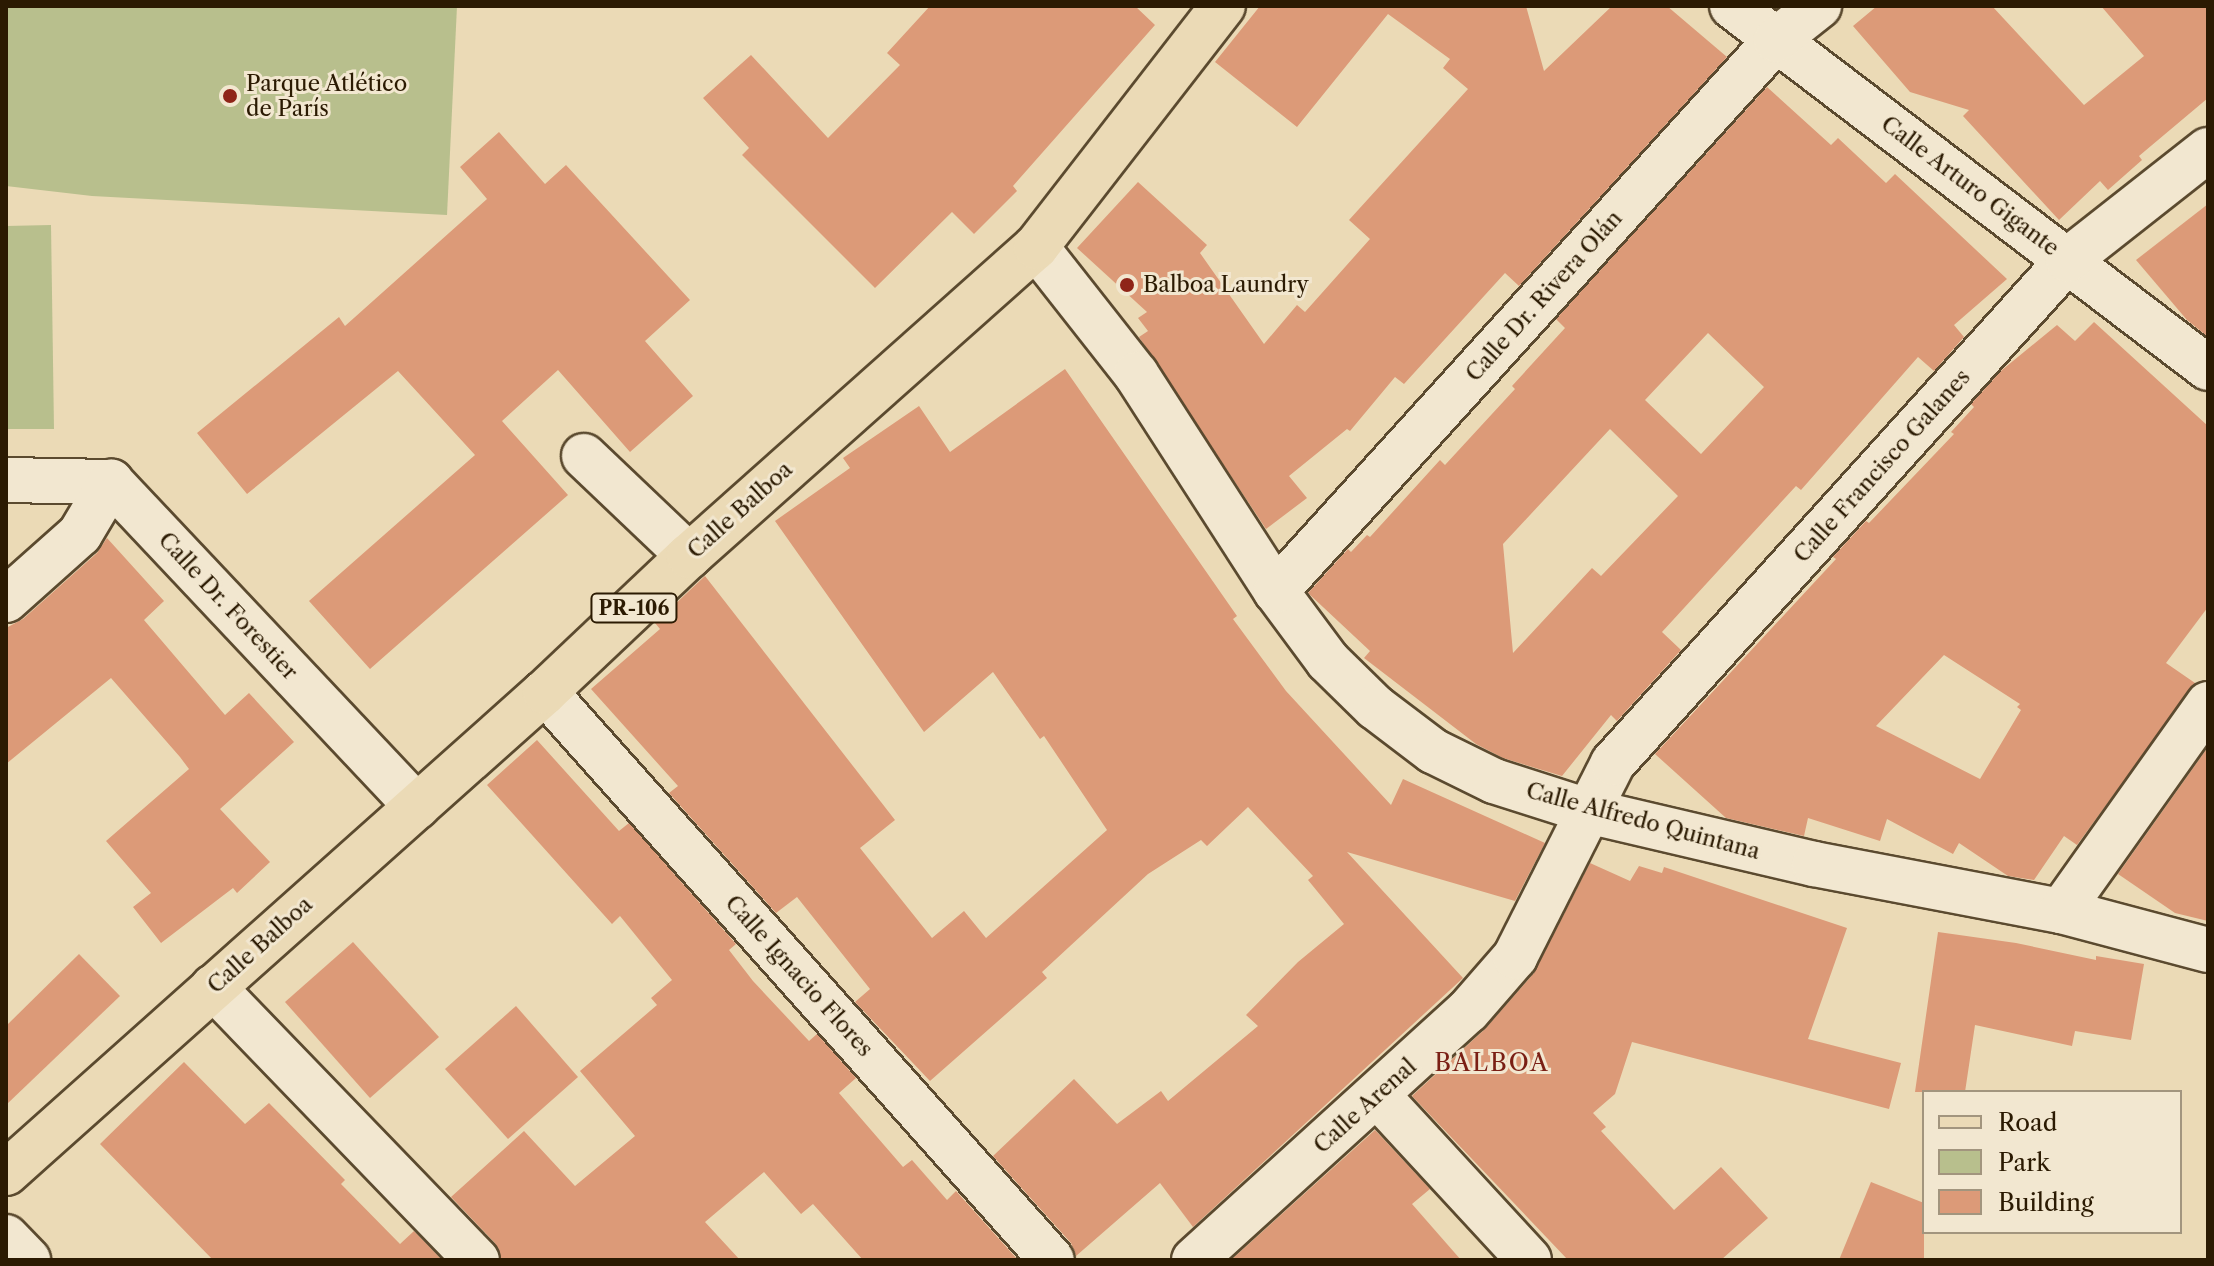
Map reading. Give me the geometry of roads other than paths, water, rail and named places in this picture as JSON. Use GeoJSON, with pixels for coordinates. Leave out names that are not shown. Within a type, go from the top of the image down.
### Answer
{"type":"FeatureCollection","features":[{"type":"Feature","properties":{"kind":"main road","name":"Calle Balboa"},"geometry":{"type":"LineString","coordinates":[[6,1173],[545,692],[689,556],[1036,247],[1223,6]]}},
{"type":"Feature","properties":{"kind":"street","name":"Calle Arturo Gigante"},"geometry":{"type":"LineString","coordinates":[[1732,6],[2208,368]]}},
{"type":"Feature","properties":{"kind":"street","name":"Calle Dr. Rivera Olán"},"geometry":{"type":"LineString","coordinates":[[1276,591],[1776,40],[1819,6]]}},
{"type":"Feature","properties":{"kind":"street","name":"Calle Francisco Galanes"},"geometry":{"type":"LineString","coordinates":[[1588,811],[1613,763],[2068,260],[2208,150]]}},
{"type":"Feature","properties":{"kind":"street","name":"Calle Alfredo Quintana"},"geometry":{"type":"LineString","coordinates":[[1036,247],[1136,374],[1276,591],[1328,661],[1375,707],[1433,751],[1494,781],[1588,811],[1814,864],[2061,911],[2208,950]]}},
{"type":"Feature","properties":{"kind":"street"},"geometry":{"type":"LineString","coordinates":[[584,456],[689,556]]}},
{"type":"Feature","properties":{"kind":"street"},"geometry":{"type":"LineString","coordinates":[[6,480],[111,482],[80,534],[6,600]]}},
{"type":"Feature","properties":{"kind":"street","name":"Calle Dr. Forestier"},"geometry":{"type":"LineString","coordinates":[[111,482],[417,807]]}},
{"type":"Feature","properties":{"kind":"street","name":"Calle Ignacio Flores"},"geometry":{"type":"LineString","coordinates":[[545,692],[1052,1260]]}},
{"type":"Feature","properties":{"kind":"street"},"geometry":{"type":"LineString","coordinates":[[2061,911],[2208,704]]}},
{"type":"Feature","properties":{"kind":"street","name":"Calle Arenal"},"geometry":{"type":"LineString","coordinates":[[1194,1260],[1468,1011],[1515,957],[1588,811]]}},
{"type":"Feature","properties":{"kind":"street"},"geometry":{"type":"LineString","coordinates":[[213,987],[477,1260]]}},
{"type":"Feature","properties":{"kind":"street"},"geometry":{"type":"LineString","coordinates":[[1377,1095],[1529,1260]]}},
{"type":"Feature","properties":{"kind":"street"},"geometry":{"type":"LineString","coordinates":[[6,1237],[28,1260]]}},
{"type":"Feature","properties":{"kind":"place","name":"Parque Atlético de París"},"geometry":{"type":"Point","coordinates":[230,96]}},
{"type":"Feature","properties":{"kind":"place","name":"Balboa Laundry"},"geometry":{"type":"Point","coordinates":[1127,285]}},
{"type":"Feature","properties":{"kind":"district","name":"BALBOA"},"geometry":{"type":"Point","coordinates":[1492,1063]}}]}
